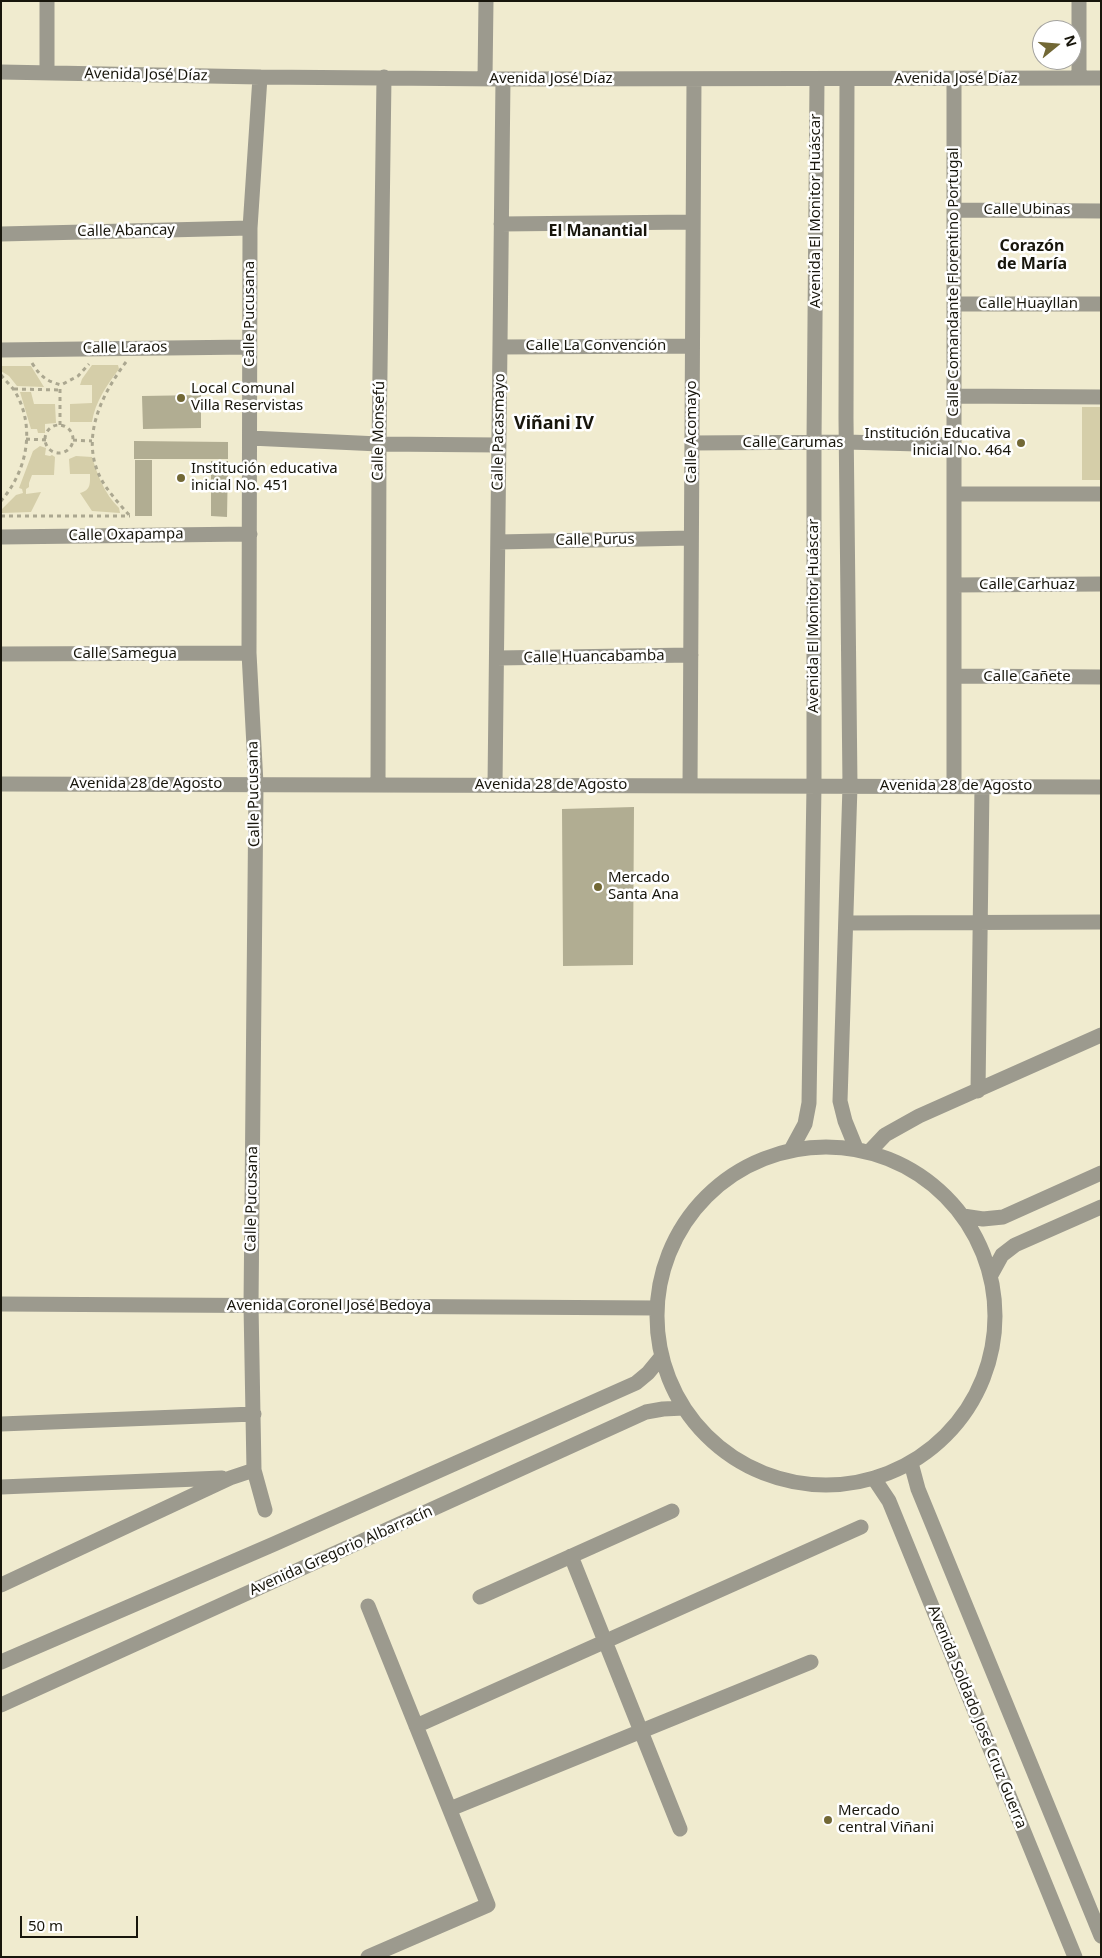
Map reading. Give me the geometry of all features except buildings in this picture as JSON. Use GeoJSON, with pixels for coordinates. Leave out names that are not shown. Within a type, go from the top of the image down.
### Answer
{"type":"FeatureCollection","features":[{"type":"Feature","properties":{"kind":"street"},"geometry":{"type":"LineString","coordinates":[[47,1],[47,73]]}},
{"type":"Feature","properties":{"kind":"street"},"geometry":{"type":"LineString","coordinates":[[485,78],[486,1]]}},
{"type":"Feature","properties":{"kind":"street"},"geometry":{"type":"LineString","coordinates":[[1079,1],[1079,78]]}},
{"type":"Feature","properties":{"kind":"street","name":"Avenida José Díaz"},"geometry":{"type":"LineString","coordinates":[[1,72],[503,79],[816,80],[1101,78]]}},
{"type":"Feature","properties":{"kind":"street","name":"Calle Pucusana"},"geometry":{"type":"LineString","coordinates":[[260,77],[250,228],[250,653],[256,784],[251,1305],[254,1470],[265,1510]]}},
{"type":"Feature","properties":{"kind":"street","name":"Calle Monsefú"},"geometry":{"type":"LineString","coordinates":[[378,785],[379,444],[384,77]]}},
{"type":"Feature","properties":{"kind":"street","name":"Calle Comandante Florentino Portugal"},"geometry":{"type":"LineString","coordinates":[[954,78],[954,786]]}},
{"type":"Feature","properties":{"kind":"street","name":"Calle Pacasmayo"},"geometry":{"type":"LineString","coordinates":[[496,785],[503,79]]}},
{"type":"Feature","properties":{"kind":"street","name":"Calle Acomayo"},"geometry":{"type":"LineString","coordinates":[[690,786],[694,79]]}},
{"type":"Feature","properties":{"kind":"street","name":"Avenida El Monitor Huáscar"},"geometry":{"type":"LineString","coordinates":[[847,79],[846,442],[850,786],[840,1101],[845,1121],[863,1150]]}},
{"type":"Feature","properties":{"kind":"street","name":"Avenida El Monitor Huáscar"},"geometry":{"type":"LineString","coordinates":[[792,1148],[805,1124],[809,1103],[814,786],[816,80]]}},
{"type":"Feature","properties":{"kind":"street","name":"Calle Ubinas"},"geometry":{"type":"LineString","coordinates":[[954,210],[1101,210]]}},
{"type":"Feature","properties":{"kind":"street"},"geometry":{"type":"LineString","coordinates":[[501,224],[693,222]]}},
{"type":"Feature","properties":{"kind":"street","name":"Calle Abancay"},"geometry":{"type":"LineString","coordinates":[[1,234],[250,228]]}},
{"type":"Feature","properties":{"kind":"street","name":"Calle Huayllan"},"geometry":{"type":"LineString","coordinates":[[954,304],[1101,304]]}},
{"type":"Feature","properties":{"kind":"street","name":"Calle La Convención"},"geometry":{"type":"LineString","coordinates":[[500,347],[692,346]]}},
{"type":"Feature","properties":{"kind":"street","name":"Calle Laraos"},"geometry":{"type":"LineString","coordinates":[[1,350],[250,347]]}},
{"type":"Feature","properties":{"kind":"street"},"geometry":{"type":"LineString","coordinates":[[954,396],[1101,397]]}},
{"type":"Feature","properties":{"kind":"street"},"geometry":{"type":"LineString","coordinates":[[250,438],[379,444],[499,445]]}},
{"type":"Feature","properties":{"kind":"street","name":"Calle Carumas"},"geometry":{"type":"LineString","coordinates":[[692,443],[846,442],[954,445]]}},
{"type":"Feature","properties":{"kind":"street"},"geometry":{"type":"LineString","coordinates":[[954,494],[1101,494]]}},
{"type":"Feature","properties":{"kind":"street","name":"Calle Oxapampa"},"geometry":{"type":"LineString","coordinates":[[1,537],[250,534]]}},
{"type":"Feature","properties":{"kind":"street","name":"Calle Purus"},"geometry":{"type":"LineString","coordinates":[[498,542],[691,538]]}},
{"type":"Feature","properties":{"kind":"street","name":"Calle Carhuaz"},"geometry":{"type":"LineString","coordinates":[[954,585],[1101,584]]}},
{"type":"Feature","properties":{"kind":"street","name":"Calle Samegua"},"geometry":{"type":"LineString","coordinates":[[1,654],[250,653]]}},
{"type":"Feature","properties":{"kind":"street","name":"Calle Huancabamba"},"geometry":{"type":"LineString","coordinates":[[497,658],[691,655]]}},
{"type":"Feature","properties":{"kind":"street","name":"Calle Cañete"},"geometry":{"type":"LineString","coordinates":[[954,676],[1101,677]]}},
{"type":"Feature","properties":{"kind":"street","name":"Avenida 28 de Agosto"},"geometry":{"type":"LineString","coordinates":[[1,784],[1101,787]]}},
{"type":"Feature","properties":{"kind":"street"},"geometry":{"type":"LineString","coordinates":[[978,1091],[982,786]]}},
{"type":"Feature","properties":{"kind":"street"},"geometry":{"type":"LineString","coordinates":[[846,923],[1101,922]]}},
{"type":"Feature","properties":{"kind":"street"},"geometry":{"type":"LineString","coordinates":[[863,1150],[884,1135],[919,1116],[1101,1035]]}},
{"type":"Feature","properties":{"kind":"street"},"geometry":{"type":"LineString","coordinates":[[824,1145],[863,1150],[888,1157],[916,1172],[942,1192],[964,1216],[980,1244],[991,1275],[995,1307],[994,1339],[987,1370],[974,1400],[956,1426],[932,1448],[911,1463],[875,1480],[835,1486],[800,1484],[766,1474],[734,1458],[706,1436],[684,1408],[671,1383],[662,1356],[657,1323],[659,1288],[667,1255],[682,1224],[704,1198],[729,1175],[759,1159],[792,1148],[824,1145]]}},
{"type":"Feature","properties":{"kind":"street"},"geometry":{"type":"LineString","coordinates":[[964,1216],[983,1219],[1003,1217],[1101,1173]]}},
{"type":"Feature","properties":{"kind":"street"},"geometry":{"type":"LineString","coordinates":[[991,1275],[1002,1255],[1015,1245],[1101,1207]]}},
{"type":"Feature","properties":{"kind":"street","name":"Avenida Coronel José Bedoya"},"geometry":{"type":"LineString","coordinates":[[1,1304],[658,1308]]}},
{"type":"Feature","properties":{"kind":"street"},"geometry":{"type":"LineString","coordinates":[[1,1662],[274,1544],[636,1383],[648,1373],[662,1356]]}},
{"type":"Feature","properties":{"kind":"street","name":"Avenida Gregorio Albarracín"},"geometry":{"type":"LineString","coordinates":[[1,1705],[646,1412],[684,1408]]}},
{"type":"Feature","properties":{"kind":"street"},"geometry":{"type":"LineString","coordinates":[[1,1424],[254,1414]]}},
{"type":"Feature","properties":{"kind":"street","name":"Avenida Soldado José Cruz Guerra"},"geometry":{"type":"LineString","coordinates":[[911,1463],[918,1489],[1101,1936]]}},
{"type":"Feature","properties":{"kind":"street"},"geometry":{"type":"LineString","coordinates":[[1,1585],[230,1478],[254,1470]]}},
{"type":"Feature","properties":{"kind":"street"},"geometry":{"type":"LineString","coordinates":[[1,1487],[230,1478]]}},
{"type":"Feature","properties":{"kind":"street","name":"Avenida Soldado José Cruz Guerra"},"geometry":{"type":"LineString","coordinates":[[875,1480],[889,1501],[1075,1957]]}},
{"type":"Feature","properties":{"kind":"street"},"geometry":{"type":"LineString","coordinates":[[480,1597],[672,1511]]}},
{"type":"Feature","properties":{"kind":"street"},"geometry":{"type":"LineString","coordinates":[[416,1726],[861,1527]]}},
{"type":"Feature","properties":{"kind":"street"},"geometry":{"type":"LineString","coordinates":[[571,1556],[680,1829]]}},
{"type":"Feature","properties":{"kind":"street"},"geometry":{"type":"LineString","coordinates":[[368,1606],[488,1905],[368,1957]]}},
{"type":"Feature","properties":{"kind":"street"},"geometry":{"type":"LineString","coordinates":[[450,1809],[811,1662]]}},
{"type":"Feature","properties":{"kind":"path"},"geometry":{"type":"LineString","coordinates":[[14,390],[60,388],[78,376],[92,360]]}},
{"type":"Feature","properties":{"kind":"path"},"geometry":{"type":"LineString","coordinates":[[31,361],[39,374],[60,388]]}},
{"type":"Feature","properties":{"kind":"path"},"geometry":{"type":"LineString","coordinates":[[1,516],[130,516],[104,485],[93,457],[92,441],[97,411],[114,378],[127,361]]}},
{"type":"Feature","properties":{"kind":"path"},"geometry":{"type":"LineString","coordinates":[[1,375],[14,390],[21,406],[26,429],[26,450],[20,473],[11,489],[1,500]]}},
{"type":"Feature","properties":{"kind":"path"},"geometry":{"type":"LineString","coordinates":[[60,388],[60,425]]}},
{"type":"Feature","properties":{"kind":"path"},"geometry":{"type":"LineString","coordinates":[[60,425],[70,431],[73,440],[68,450],[63,452],[51,450],[46,440],[49,430],[60,425]]}},
{"type":"Feature","properties":{"kind":"path"},"geometry":{"type":"LineString","coordinates":[[26,439],[46,440]]}},
{"type":"Feature","properties":{"kind":"path"},"geometry":{"type":"LineString","coordinates":[[73,440],[92,441]]}},
{"type":"Feature","properties":{"kind":"shaded area"},"geometry":{"type":"Polygon","coordinates":[[[92,365],[118,365],[119,369],[99,401],[92,422],[70,422],[70,404],[92,403],[92,385],[80,385],[92,365]]]}},
{"type":"Feature","properties":{"kind":"shaded area"},"geometry":{"type":"Polygon","coordinates":[[[2,366],[31,366],[44,387],[17,386],[9,376],[1,371],[2,366]]]}},
{"type":"Feature","properties":{"kind":"shaded area"},"geometry":{"type":"Polygon","coordinates":[[[20,392],[31,392],[34,404],[55,404],[56,423],[45,424],[45,433],[38,433],[37,429],[31,429],[20,392]]]}},
{"type":"Feature","properties":{"kind":"shaded area"},"geometry":{"type":"Polygon","coordinates":[[[1082,407],[1101,407],[1101,480],[1082,480],[1082,407]]]}},
{"type":"Feature","properties":{"kind":"shaded area"},"geometry":{"type":"Polygon","coordinates":[[[40,446],[46,448],[45,455],[55,457],[54,475],[32,475],[29,487],[26,489],[26,494],[41,492],[31,512],[2,513],[1,510],[16,495],[23,493],[22,489],[19,488],[33,451],[40,446]]]}},
{"type":"Feature","properties":{"kind":"shaded area"},"geometry":{"type":"Polygon","coordinates":[[[76,456],[92,457],[102,484],[119,508],[120,513],[92,511],[80,493],[88,488],[90,474],[70,474],[69,459],[76,456]]]}},
{"type":"Feature","properties":{"kind":"place","name":"Local Comunal Villa Reservistas"},"geometry":{"type":"Point","coordinates":[181,398]}},
{"type":"Feature","properties":{"kind":"place","name":"Institución Educativa inicial No. 464"},"geometry":{"type":"Point","coordinates":[1021,443]}},
{"type":"Feature","properties":{"kind":"place","name":"Institución educativa inicial No. 451"},"geometry":{"type":"Point","coordinates":[181,478]}},
{"type":"Feature","properties":{"kind":"place","name":"Mercado Santa Ana"},"geometry":{"type":"Point","coordinates":[598,887]}},
{"type":"Feature","properties":{"kind":"place","name":"Mercado central Viñani"},"geometry":{"type":"Point","coordinates":[828,1820]}},
{"type":"Feature","properties":{"kind":"district","name":"El Manantial"},"geometry":{"type":"Point","coordinates":[598,231]}},
{"type":"Feature","properties":{"kind":"district","name":"Corazón de María"},"geometry":{"type":"Point","coordinates":[1032,255]}},
{"type":"Feature","properties":{"kind":"district","name":"Viñani IV"},"geometry":{"type":"Point","coordinates":[554,424]}}]}
